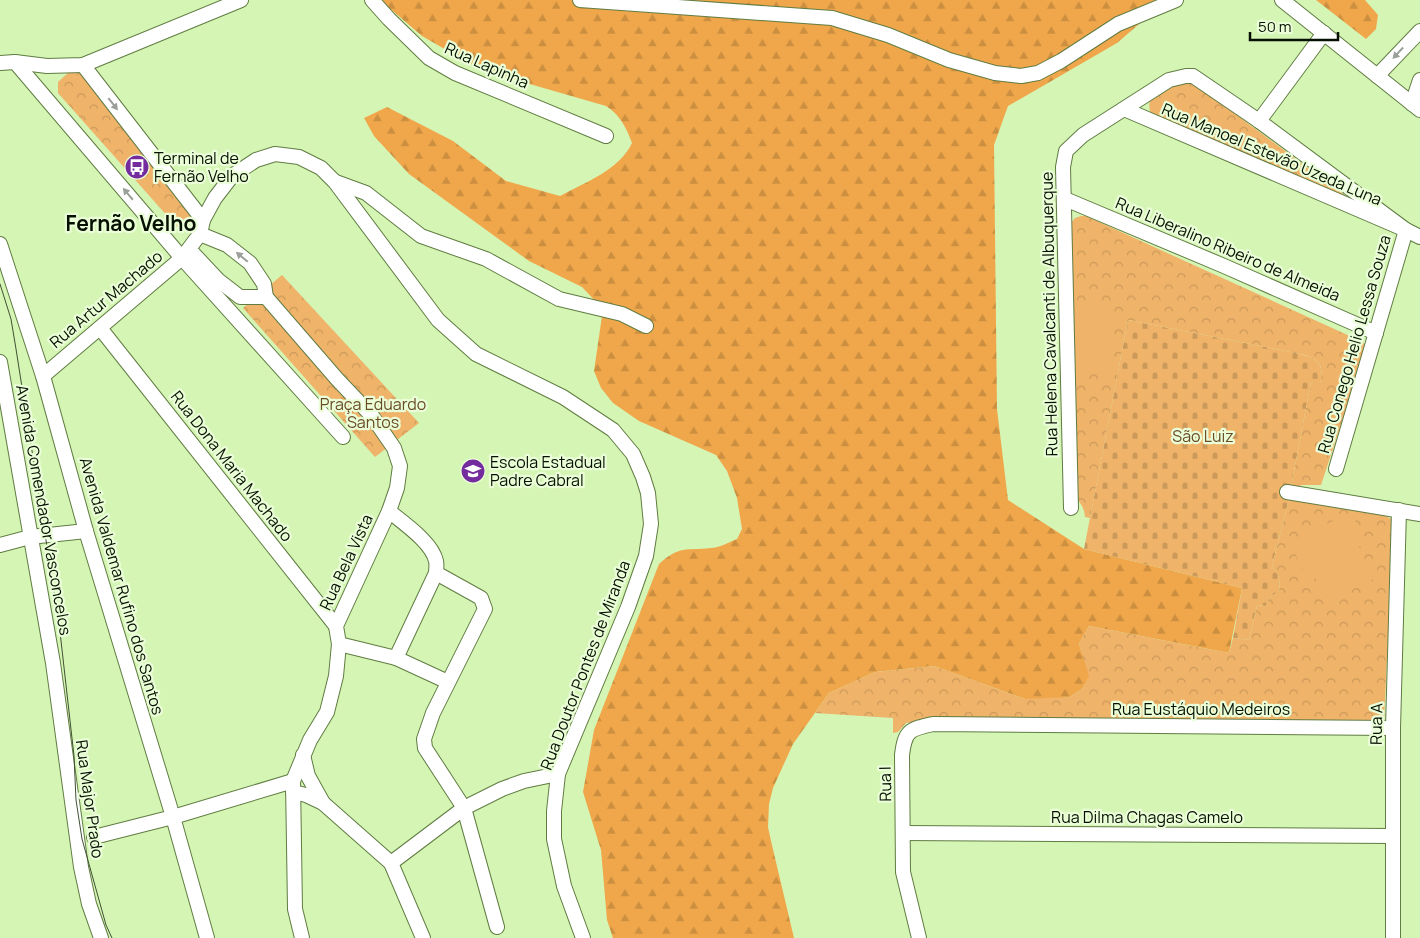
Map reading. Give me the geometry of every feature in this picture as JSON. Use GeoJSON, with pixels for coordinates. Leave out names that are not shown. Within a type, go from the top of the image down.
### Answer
{"type":"FeatureCollection","features":[{"type":"Feature","properties":{"kind":"street"},"geometry":{"type":"LineString","coordinates":[[0,63],[15,62],[47,66],[82,66],[241,0]]}},
{"type":"Feature","properties":{"kind":"street","name":"Rua Lapinha"},"geometry":{"type":"LineString","coordinates":[[372,0],[429,58],[456,73],[606,136]]}},
{"type":"Feature","properties":{"kind":"street"},"geometry":{"type":"LineString","coordinates":[[580,0],[832,18],[888,35],[949,60],[995,73],[1021,76],[1038,73],[1118,24],[1176,0]]}},
{"type":"Feature","properties":{"kind":"street"},"geometry":{"type":"LineString","coordinates":[[1282,0],[1416,107]]}},
{"type":"Feature","properties":{"kind":"street"},"geometry":{"type":"LineString","coordinates":[[1377,76],[1420,31]]}},
{"type":"Feature","properties":{"kind":"street"},"geometry":{"type":"LineString","coordinates":[[1324,33],[1259,121],[1406,230],[1420,238]]}},
{"type":"Feature","properties":{"kind":"street"},"geometry":{"type":"LineString","coordinates":[[15,62],[186,254],[343,437]]}},
{"type":"Feature","properties":{"kind":"street"},"geometry":{"type":"LineString","coordinates":[[82,66],[202,227],[250,263],[264,284],[266,298],[240,297],[186,254]]}},
{"type":"Feature","properties":{"kind":"street","name":"Rua Helena Cavalcanti de Albuquerque"},"geometry":{"type":"LineString","coordinates":[[1070,508],[1063,167],[1066,151],[1083,135],[1169,80],[1186,76],[1193,76],[1259,121]]}},
{"type":"Feature","properties":{"kind":"street"},"geometry":{"type":"LineString","coordinates":[[1416,107],[1420,80]]}},
{"type":"Feature","properties":{"kind":"street","name":"Rua Manoel Estevão Uzeda Luna"},"geometry":{"type":"LineString","coordinates":[[1124,109],[1406,230]]}},
{"type":"Feature","properties":{"kind":"street","name":"Rua Doutor Pontes de Miranda"},"geometry":{"type":"LineString","coordinates":[[202,227],[215,198],[232,176],[256,160],[275,154],[298,157],[321,168],[335,182],[438,320],[476,354],[563,397],[613,430],[633,454],[648,493],[651,524],[646,556],[628,607],[558,774],[554,811],[554,839],[564,886],[583,938]]}},
{"type":"Feature","properties":{"kind":"street","name":"Rua Doutor Pontes de Miranda"},"geometry":{"type":"LineString","coordinates":[[335,182],[366,194],[422,236],[486,258],[560,299],[622,314],[646,326]]}},
{"type":"Feature","properties":{"kind":"street","name":"Rua Liberalino Ribeiro de Almeida"},"geometry":{"type":"LineString","coordinates":[[1065,199],[1376,332]]}},
{"type":"Feature","properties":{"kind":"street","name":"Rua Artur Machado"},"geometry":{"type":"LineString","coordinates":[[43,376],[186,254],[202,227]]}},
{"type":"Feature","properties":{"kind":"street","name":"Rua Conego Helio Lessa Souza"},"geometry":{"type":"LineString","coordinates":[[1336,469],[1406,230]]}},
{"type":"Feature","properties":{"kind":"street","name":"Avenida Valdemar Rufino dos Santos"},"geometry":{"type":"LineString","coordinates":[[0,244],[43,376],[86,530],[173,817],[207,938]]}},
{"type":"Feature","properties":{"kind":"street","name":"Rua Bela Vista"},"geometry":{"type":"LineString","coordinates":[[266,298],[372,416],[394,448],[400,466],[397,488],[389,511],[336,626],[339,644],[336,676],[327,712],[310,740],[293,786],[294,909],[302,938]]}},
{"type":"Feature","properties":{"kind":"street","name":"Rua Dona Maria Machado"},"geometry":{"type":"LineString","coordinates":[[100,328],[336,626]]}},
{"type":"Feature","properties":{"kind":"street","name":"Avenida Comendador Vasconcelos"},"geometry":{"type":"LineString","coordinates":[[0,362],[53,663]]}},
{"type":"Feature","properties":{"kind":"street"},"geometry":{"type":"LineString","coordinates":[[1287,492],[1420,514]]}},
{"type":"Feature","properties":{"kind":"street","name":"Rua A"},"geometry":{"type":"LineString","coordinates":[[1392,938],[1393,728],[1399,510]]}},
{"type":"Feature","properties":{"kind":"street"},"geometry":{"type":"LineString","coordinates":[[389,511],[423,540],[432,552],[436,562],[436,574],[396,658]]}},
{"type":"Feature","properties":{"kind":"street"},"geometry":{"type":"LineString","coordinates":[[0,545],[30,537],[86,530]]}},
{"type":"Feature","properties":{"kind":"street"},"geometry":{"type":"LineString","coordinates":[[436,574],[481,598],[485,609],[433,712],[424,739],[425,748],[464,808],[497,927]]}},
{"type":"Feature","properties":{"kind":"street"},"geometry":{"type":"LineString","coordinates":[[339,644],[396,658],[448,682]]}},
{"type":"Feature","properties":{"kind":"street","name":"Rua Major Prado"},"geometry":{"type":"LineString","coordinates":[[53,663],[81,867],[89,904],[101,938]]}},
{"type":"Feature","properties":{"kind":"street","name":"Rua I"},"geometry":{"type":"LineString","coordinates":[[919,938],[903,872],[902,755],[904,740],[908,733],[915,728],[933,724],[1010,725]]}},
{"type":"Feature","properties":{"kind":"street","name":"Rua Eustáquio Medeiros"},"geometry":{"type":"LineString","coordinates":[[1010,725],[1393,728]]}},
{"type":"Feature","properties":{"kind":"street"},"geometry":{"type":"LineString","coordinates":[[303,756],[308,776],[323,803]]}},
{"type":"Feature","properties":{"kind":"street"},"geometry":{"type":"LineString","coordinates":[[391,863],[464,808],[502,789],[524,781],[558,774]]}},
{"type":"Feature","properties":{"kind":"street"},"geometry":{"type":"LineString","coordinates":[[94,838],[293,786],[323,803],[391,863],[423,938]]}},
{"type":"Feature","properties":{"kind":"street","name":"Rua Dilma Chagas Camelo"},"geometry":{"type":"LineString","coordinates":[[903,833],[1392,836]]}},
{"type":"Feature","properties":{"kind":"green space"},"geometry":{"type":"Polygon","coordinates":[[[380,0],[1167,0],[1117,43],[1008,106],[994,145],[997,409],[1008,500],[1084,549],[1242,588],[1229,653],[1089,626],[1079,644],[1090,676],[1082,689],[1070,697],[1025,699],[934,666],[875,672],[829,693],[793,744],[773,788],[769,804],[768,827],[794,938],[613,938],[607,920],[601,850],[583,792],[594,730],[659,564],[678,551],[714,548],[737,539],[742,529],[737,498],[727,471],[716,455],[639,421],[613,403],[601,388],[594,371],[602,316],[600,306],[582,287],[529,261],[409,174],[374,136],[364,118],[387,107],[453,141],[506,181],[560,196],[591,180],[619,161],[632,143],[622,122],[606,106],[481,70],[422,36],[380,0]]]}},
{"type":"Feature","properties":{"kind":"green space"},"geometry":{"type":"Polygon","coordinates":[[[1316,0],[1365,0],[1378,15],[1376,29],[1366,39],[1316,0]]]}},
{"type":"Feature","properties":{"kind":"green space"},"geometry":{"type":"Polygon","coordinates":[[[69,72],[80,72],[165,176],[193,214],[192,222],[185,229],[177,227],[58,93],[58,82],[69,72]]]}},
{"type":"Feature","properties":{"kind":"green space"},"geometry":{"type":"Polygon","coordinates":[[[1189,80],[1361,207],[1151,114],[1149,104],[1155,96],[1169,87],[1189,80]]]}},
{"type":"Feature","properties":{"kind":"green space"},"geometry":{"type":"Polygon","coordinates":[[[1086,216],[1363,342],[1366,349],[1321,485],[1301,485],[1299,489],[1291,487],[1311,382],[1320,384],[1321,369],[1316,360],[1306,355],[1128,320],[1090,518],[1085,517],[1082,506],[1074,497],[1071,223],[1075,218],[1086,216]]]}},
{"type":"Feature","properties":{"kind":"green space","name":"Praça Eduardo Santos"},"geometry":{"type":"Polygon","coordinates":[[[282,275],[419,423],[375,457],[243,308],[282,275]]]}},
{"type":"Feature","properties":{"kind":"green space"},"geometry":{"type":"Polygon","coordinates":[[[1075,306],[1111,306],[1113,370],[1076,372],[1075,306]]]}},
{"type":"Feature","properties":{"kind":"green space","name":"São Luiz"},"geometry":{"type":"Polygon","coordinates":[[[1128,320],[1299,354],[1316,360],[1321,369],[1320,385],[1311,382],[1291,487],[1287,492],[1289,499],[1272,566],[1279,577],[1279,591],[1268,599],[1266,606],[1257,605],[1249,640],[1233,638],[1242,588],[1084,549],[1128,320]]]}},
{"type":"Feature","properties":{"kind":"green space"},"geometry":{"type":"Polygon","coordinates":[[[1289,499],[1386,516],[1391,519],[1393,528],[1384,721],[921,721],[906,723],[898,732],[893,733],[893,718],[815,713],[829,693],[875,672],[934,666],[1025,699],[1070,697],[1082,689],[1089,676],[1079,644],[1089,626],[1229,653],[1233,638],[1249,640],[1257,605],[1266,606],[1268,599],[1279,591],[1279,577],[1272,566],[1289,499]]]}},
{"type":"Feature","properties":{"kind":"green space"},"geometry":{"type":"Polygon","coordinates":[[[1351,512],[1366,543],[1358,547],[1374,579],[1327,602],[1311,570],[1304,573],[1290,542],[1351,512]]]}},
{"type":"Feature","properties":{"kind":"tram line"},"geometry":{"type":"LineString","coordinates":[[0,284],[11,319],[59,623],[74,756],[76,800],[82,839],[106,925],[112,938]]}},
{"type":"Feature","properties":{"kind":"place","name":"Terminal de Fernão Velho"},"geometry":{"type":"Point","coordinates":[137,167]}},
{"type":"Feature","properties":{"kind":"place","name":"Escola Estadual Padre Cabral"},"geometry":{"type":"Point","coordinates":[473,471]}},
{"type":"Feature","properties":{"kind":"district","name":"Fernão Velho"},"geometry":{"type":"Point","coordinates":[131,224]}}]}
